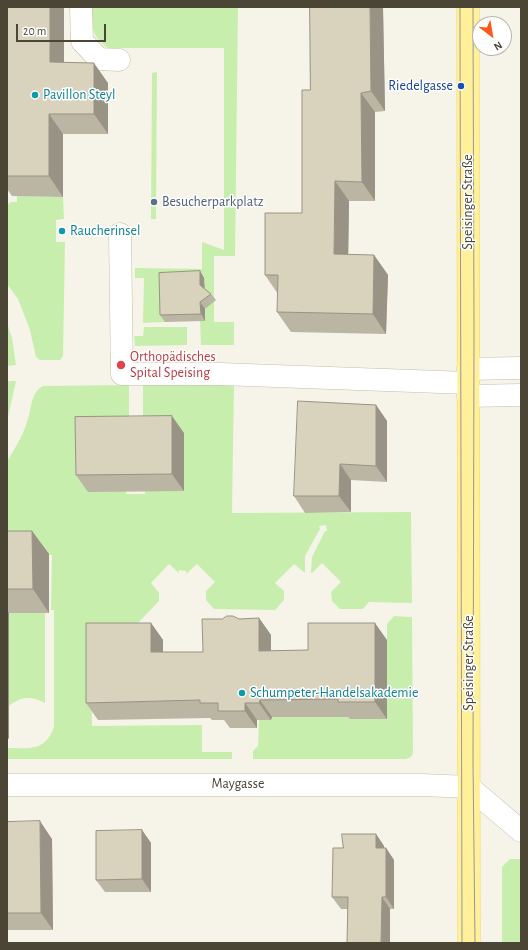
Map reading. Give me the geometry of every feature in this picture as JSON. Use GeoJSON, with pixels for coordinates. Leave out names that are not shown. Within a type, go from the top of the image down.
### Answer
{"type":"FeatureCollection","features":[{"type":"Feature","properties":{"kind":"main road","name":"Speisinger Straße"},"geometry":{"type":"LineString","coordinates":[[469,12],[469,943]]}},
{"type":"Feature","properties":{"kind":"street"},"geometry":{"type":"LineString","coordinates":[[81,7],[82,41],[99,59],[119,60]]}},
{"type":"Feature","properties":{"kind":"street"},"geometry":{"type":"LineString","coordinates":[[120,234],[122,374],[248,375],[468,382],[521,395]]}},
{"type":"Feature","properties":{"kind":"street"},"geometry":{"type":"LineString","coordinates":[[468,382],[521,368]]}},
{"type":"Feature","properties":{"kind":"street","name":"Maygasse"},"geometry":{"type":"LineString","coordinates":[[7,785],[422,784],[469,787]]}},
{"type":"Feature","properties":{"kind":"street"},"geometry":{"type":"LineString","coordinates":[[469,787],[521,831]]}},
{"type":"Feature","properties":{"kind":"green space"},"geometry":{"type":"Polygon","coordinates":[[[91,7],[238,7],[235,256],[214,256],[214,322],[234,322],[234,345],[201,345],[200,321],[205,321],[205,309],[210,305],[165,322],[143,323],[144,278],[135,278],[135,268],[202,269],[202,242],[224,250],[224,48],[108,48],[102,44],[95,35],[92,26],[91,7]]]}},
{"type":"Feature","properties":{"kind":"green space"},"geometry":{"type":"Polygon","coordinates":[[[157,72],[156,219],[151,219],[152,73],[157,72]]]}},
{"type":"Feature","properties":{"kind":"green space"},"geometry":{"type":"Polygon","coordinates":[[[17,196],[63,197],[64,219],[56,220],[56,242],[65,242],[63,356],[60,360],[40,360],[36,357],[30,330],[18,299],[7,284],[7,205],[11,202],[17,202],[17,196]]]}},
{"type":"Feature","properties":{"kind":"green space"},"geometry":{"type":"Polygon","coordinates":[[[7,323],[12,338],[16,365],[7,366],[7,323]]]}},
{"type":"Feature","properties":{"kind":"green space"},"geometry":{"type":"Polygon","coordinates":[[[144,327],[187,327],[187,345],[135,346],[134,336],[143,336],[144,327]]]}},
{"type":"Feature","properties":{"kind":"green space"},"geometry":{"type":"Polygon","coordinates":[[[7,381],[16,381],[7,421],[7,381]]]}},
{"type":"Feature","properties":{"kind":"green space"},"geometry":{"type":"Polygon","coordinates":[[[129,385],[129,434],[126,494],[145,494],[143,385],[234,385],[232,513],[411,512],[412,603],[369,602],[363,609],[340,609],[332,601],[331,592],[341,582],[322,563],[311,573],[312,557],[325,531],[327,531],[326,525],[319,526],[320,529],[305,556],[305,573],[294,564],[275,583],[284,591],[284,600],[275,610],[214,609],[206,600],[206,591],[215,582],[197,564],[186,574],[186,571],[179,570],[179,573],[169,564],[151,583],[159,593],[159,601],[137,624],[90,634],[92,726],[202,725],[202,752],[232,752],[232,759],[7,759],[7,748],[29,748],[41,745],[46,741],[54,727],[54,610],[51,610],[52,555],[7,555],[7,461],[23,432],[29,417],[34,397],[43,386],[129,385]]]}},
{"type":"Feature","properties":{"kind":"green space"},"geometry":{"type":"Polygon","coordinates":[[[9,613],[45,613],[45,703],[35,699],[26,698],[18,700],[9,706],[9,613]]]}},
{"type":"Feature","properties":{"kind":"green space"},"geometry":{"type":"Polygon","coordinates":[[[394,616],[412,617],[413,753],[411,757],[406,759],[253,759],[253,751],[258,746],[259,720],[271,720],[272,717],[350,717],[351,719],[387,719],[387,624],[394,616]]]}},
{"type":"Feature","properties":{"kind":"green space"},"geometry":{"type":"Polygon","coordinates":[[[510,859],[521,859],[521,943],[502,943],[502,867],[510,859]]]}},
{"type":"Feature","properties":{"kind":"building","name":"Pavillon Steyl"},"geometry":{"type":"Polygon","coordinates":[[[7,7],[50,7],[50,62],[94,63],[94,114],[49,114],[49,176],[7,176],[7,7]]]}},
{"type":"Feature","properties":{"kind":"building"},"geometry":{"type":"Polygon","coordinates":[[[310,7],[370,7],[371,91],[361,93],[362,182],[335,181],[334,254],[374,255],[373,314],[277,312],[278,275],[265,275],[265,213],[302,213],[302,90],[310,90],[310,7]]]}},
{"type":"Feature","properties":{"kind":"building"},"geometry":{"type":"Polygon","coordinates":[[[200,271],[200,285],[211,294],[200,302],[201,314],[160,315],[159,273],[200,271]]]}},
{"type":"Feature","properties":{"kind":"building"},"geometry":{"type":"Polygon","coordinates":[[[298,401],[376,405],[376,466],[340,464],[339,496],[294,496],[298,401]]]}},
{"type":"Feature","properties":{"kind":"building"},"geometry":{"type":"Polygon","coordinates":[[[172,416],[172,474],[76,475],[75,417],[172,416]]]}},
{"type":"Feature","properties":{"kind":"building"},"geometry":{"type":"Polygon","coordinates":[[[7,531],[32,531],[33,589],[7,589],[7,531]]]}},
{"type":"Feature","properties":{"kind":"building","name":"Schumpeter-Handelsakademie"},"geometry":{"type":"Polygon","coordinates":[[[227,616],[233,616],[239,619],[259,618],[259,651],[308,650],[308,623],[375,623],[375,702],[338,702],[338,699],[260,700],[259,703],[245,703],[245,711],[218,711],[218,703],[200,703],[200,700],[86,703],[86,623],[151,623],[151,652],[203,652],[202,619],[222,619],[227,616]]]}},
{"type":"Feature","properties":{"kind":"building"},"geometry":{"type":"Polygon","coordinates":[[[40,821],[41,913],[7,913],[7,822],[40,821]]]}},
{"type":"Feature","properties":{"kind":"building"},"geometry":{"type":"Polygon","coordinates":[[[142,830],[142,879],[96,880],[96,831],[142,830]]]}},
{"type":"Feature","properties":{"kind":"building"},"geometry":{"type":"Polygon","coordinates":[[[342,834],[376,834],[376,848],[386,848],[386,897],[382,897],[381,943],[347,943],[348,897],[332,897],[333,848],[343,848],[342,834]]]}},
{"type":"Feature","properties":{"kind":"tram line"},"geometry":{"type":"LineString","coordinates":[[460,7],[462,943]]}},
{"type":"Feature","properties":{"kind":"tram line"},"geometry":{"type":"LineString","coordinates":[[473,7],[473,762],[475,943]]}},
{"type":"Feature","properties":{"kind":"place","name":"Riedelgasse"},"geometry":{"type":"Point","coordinates":[461,86]}},
{"type":"Feature","properties":{"kind":"place","name":"Pavillon Steyl"},"geometry":{"type":"Point","coordinates":[35,95]}},
{"type":"Feature","properties":{"kind":"place","name":"Besucherparkplatz"},"geometry":{"type":"Point","coordinates":[154,202]}},
{"type":"Feature","properties":{"kind":"place","name":"Raucherinsel"},"geometry":{"type":"Point","coordinates":[62,231]}},
{"type":"Feature","properties":{"kind":"place","name":"Orthopädisches Spital Speising"},"geometry":{"type":"Point","coordinates":[121,365]}},
{"type":"Feature","properties":{"kind":"place","name":"Schumpeter-Handelsakademie"},"geometry":{"type":"Point","coordinates":[242,693]}}]}
